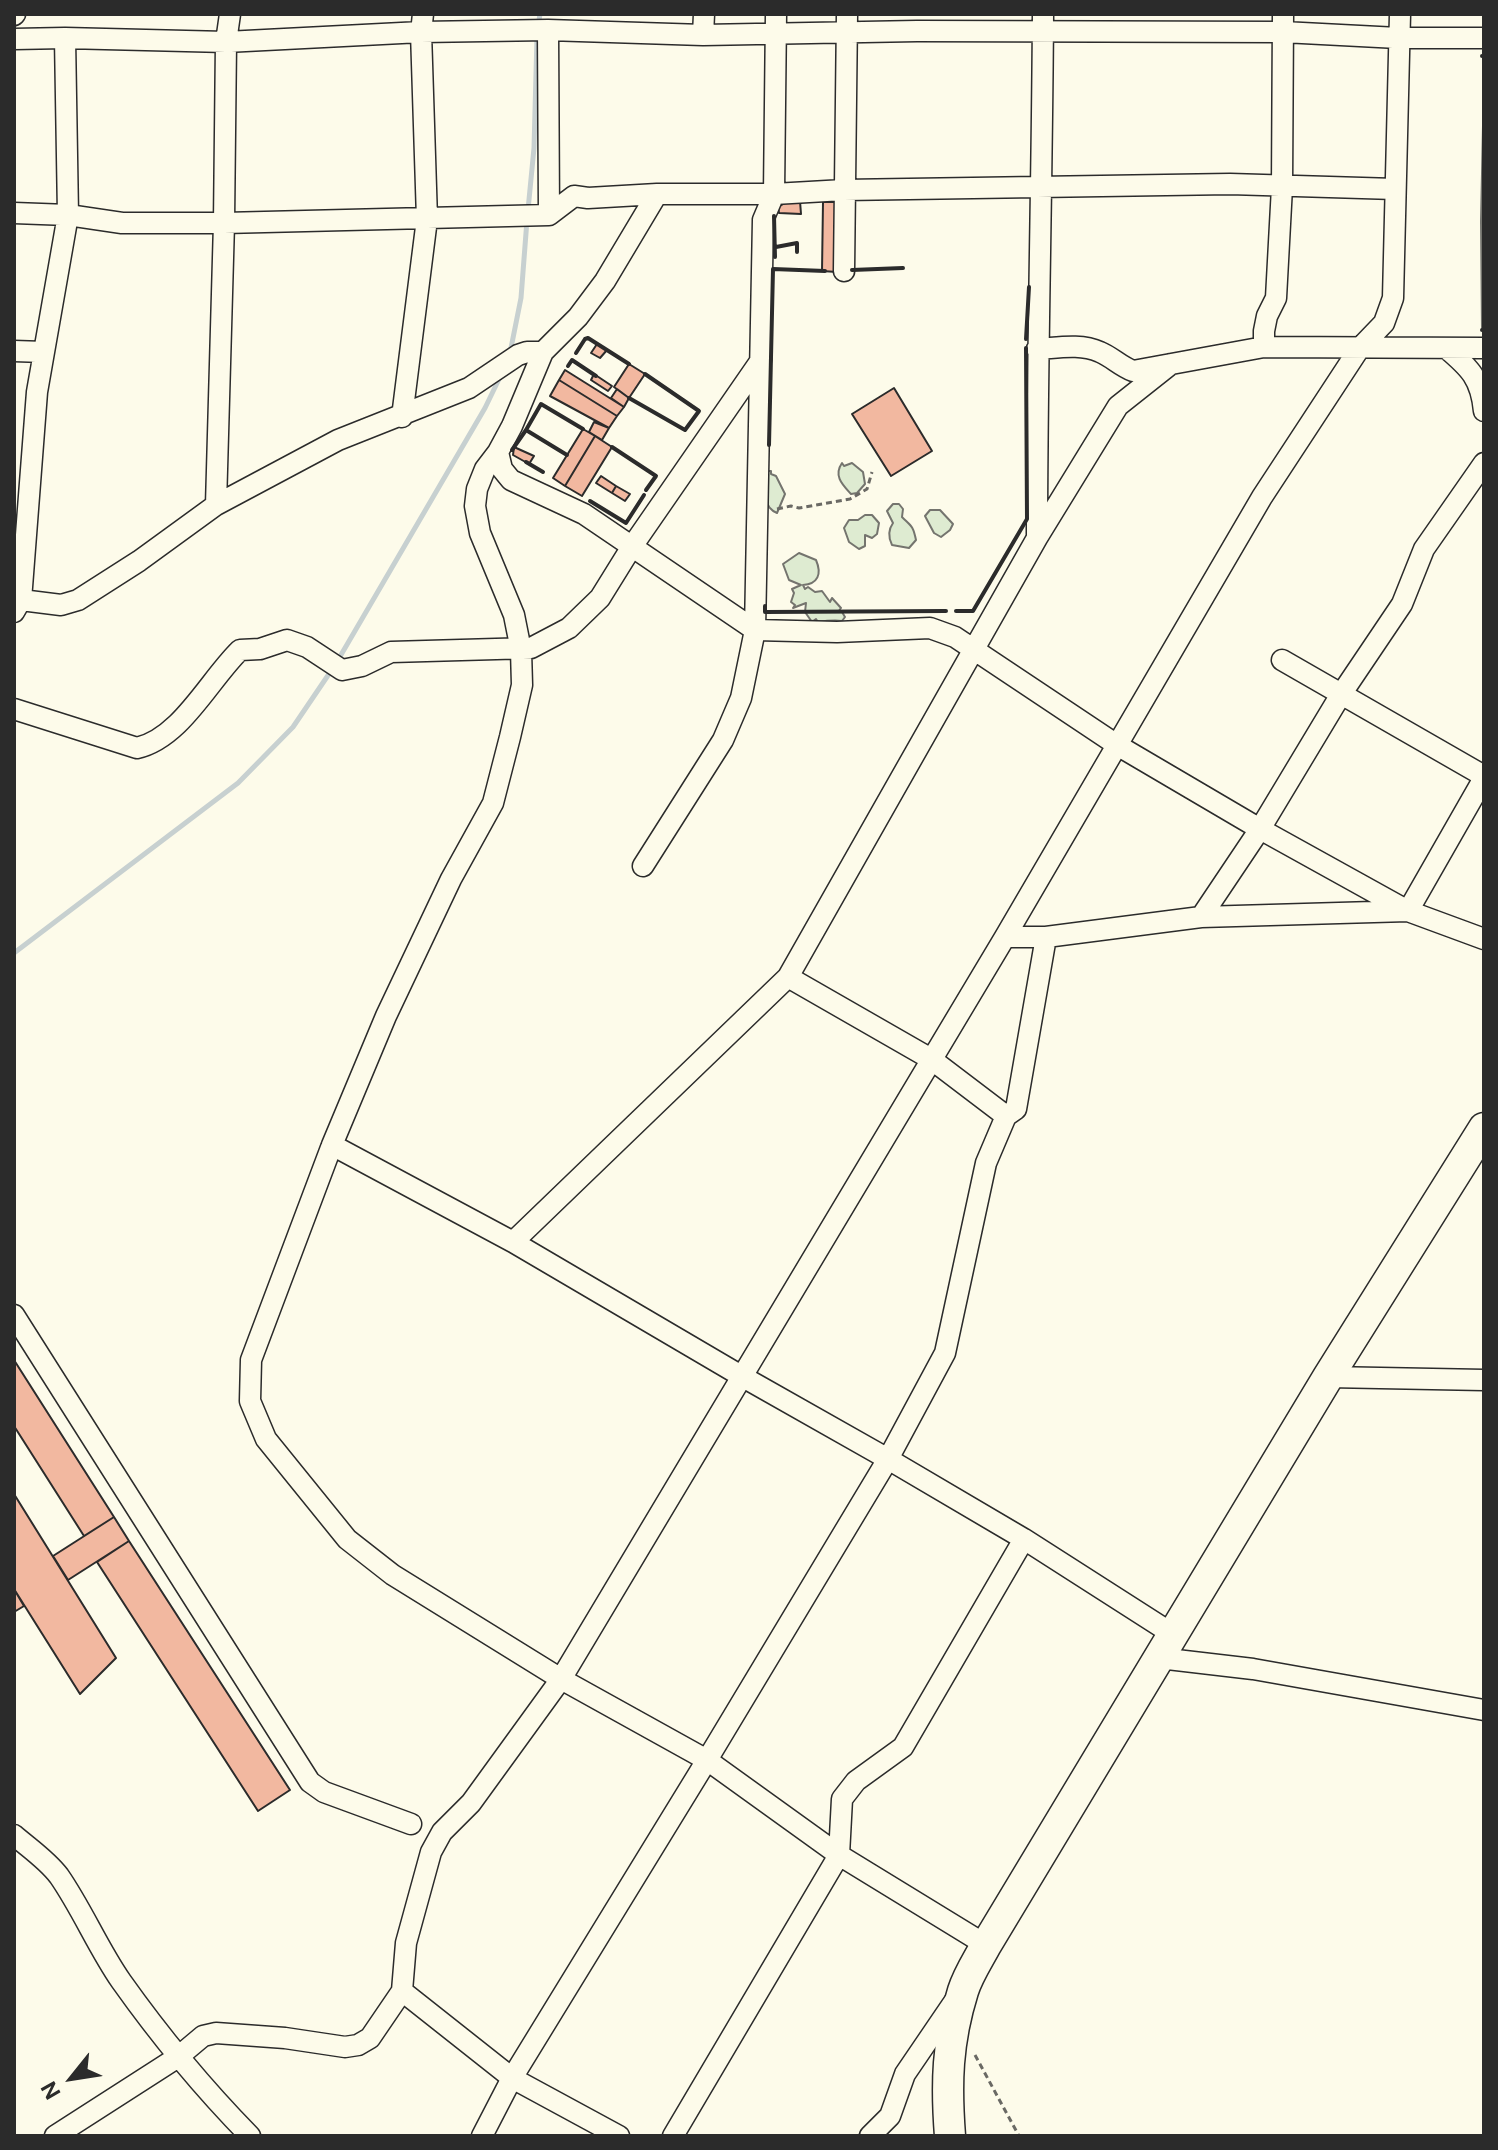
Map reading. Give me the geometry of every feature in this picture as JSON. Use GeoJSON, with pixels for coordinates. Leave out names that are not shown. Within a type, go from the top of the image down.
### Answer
{"type":"FeatureCollection","features":[{"type":"Feature","properties":{"kind":"highway"},"geometry":{"type":"LineString","coordinates":[[950,2136],[947,2084],[952,2035],[964,1988],[986,1945],[1328,1377],[1484,1128]]}},
{"type":"Feature","properties":{"kind":"street"},"geometry":{"type":"LineString","coordinates":[[216,505],[226,42],[230,14]]}},
{"type":"Feature","properties":{"kind":"street"},"geometry":{"type":"LineString","coordinates":[[55,2136],[178,2057],[203,2036],[216,2033],[285,2038],[345,2047],[358,2045],[370,2038],[402,1991],[406,1943],[431,1852],[442,1832],[471,1803],[561,1679],[1005,937],[1262,497],[1359,349],[1384,323],[1393,298],[1400,14]]}},
{"type":"Feature","properties":{"kind":"street"},"geometry":{"type":"LineString","coordinates":[[14,39],[226,42],[422,23],[548,30],[632,23],[917,22],[1283,23],[1398,38],[1484,38]]}},
{"type":"Feature","properties":{"kind":"street"},"geometry":{"type":"LineString","coordinates":[[402,417],[427,219],[422,23]]}},
{"type":"Feature","properties":{"kind":"street"},"geometry":{"type":"LineString","coordinates":[[643,866],[723,740],[741,698],[755,630],[763,220],[774,194],[776,23]]}},
{"type":"Feature","properties":{"kind":"street"},"geometry":{"type":"LineString","coordinates":[[844,271],[847,23]]}},
{"type":"Feature","properties":{"kind":"street"},"geometry":{"type":"LineString","coordinates":[[1037,538],[1043,23]]}},
{"type":"Feature","properties":{"kind":"street"},"geometry":{"type":"LineString","coordinates":[[1264,347],[1267,316],[1276,298],[1282,187],[1283,23]]}},
{"type":"Feature","properties":{"kind":"street"},"geometry":{"type":"LineString","coordinates":[[548,30],[549,215]]}},
{"type":"Feature","properties":{"kind":"street"},"geometry":{"type":"LineString","coordinates":[[65,38],[68,215],[44,352],[24,426],[18,606],[61,605],[78,600],[139,561],[216,505],[338,440],[469,388],[518,355],[543,352]]}},
{"type":"Feature","properties":{"kind":"street"},"geometry":{"type":"LineString","coordinates":[[14,213],[68,215],[122,223],[224,223],[549,215],[574,196],[1230,184],[1395,189]]}},
{"type":"Feature","properties":{"kind":"street"},"geometry":{"type":"LineString","coordinates":[[657,194],[605,281],[578,317],[543,352],[512,426],[485,469],[477,489],[475,506],[480,533],[514,615],[521,650],[522,685],[493,803],[451,879],[393,1002],[332,1145],[251,1360],[250,1401],[266,1439],[347,1539],[393,1575],[561,1679],[707,1760],[839,1855],[986,1945]]}},
{"type":"Feature","properties":{"kind":"street"},"geometry":{"type":"LineString","coordinates":[[1037,349],[1085,346],[1133,371],[1264,347],[1484,348]]}},
{"type":"Feature","properties":{"kind":"street"},"geometry":{"type":"LineString","coordinates":[[1446,348],[1468,366],[1482,391],[1484,411]]}},
{"type":"Feature","properties":{"kind":"street"},"geometry":{"type":"LineString","coordinates":[[14,351],[44,352]]}},
{"type":"Feature","properties":{"kind":"street"},"geometry":{"type":"LineString","coordinates":[[14,709],[137,748],[153,744],[187,713],[240,650],[260,649],[287,640],[307,647],[342,670],[362,666],[391,652],[531,648],[569,628],[600,598],[761,360]]}},
{"type":"Feature","properties":{"kind":"street"},"geometry":{"type":"LineString","coordinates":[[513,1242],[788,977],[1037,538],[1118,406],[1171,364]]}},
{"type":"Feature","properties":{"kind":"street"},"geometry":{"type":"LineString","coordinates":[[498,452],[502,469],[511,480],[584,514],[755,630],[837,632],[930,628],[955,637],[1117,745],[1260,829],[1408,911],[1484,939]]}},
{"type":"Feature","properties":{"kind":"street"},"geometry":{"type":"LineString","coordinates":[[1201,917],[1260,829],[1340,696],[1402,604],[1424,549],[1484,463]]}},
{"type":"Feature","properties":{"kind":"street"},"geometry":{"type":"LineString","coordinates":[[1282,660],[1484,777],[1408,911]]}},
{"type":"Feature","properties":{"kind":"street"},"geometry":{"type":"LineString","coordinates":[[1005,937],[1046,937],[1201,917],[1408,911]]}},
{"type":"Feature","properties":{"kind":"street"},"geometry":{"type":"LineString","coordinates":[[482,2136],[512,2078],[888,1459],[945,1353],[986,1163],[1006,1116],[1016,1109],[1021,1094],[1026,1045],[1046,937]]}},
{"type":"Feature","properties":{"kind":"street"},"geometry":{"type":"LineString","coordinates":[[788,977],[931,1059],[1006,1116]]}},
{"type":"Feature","properties":{"kind":"street"},"geometry":{"type":"LineString","coordinates":[[332,1145],[513,1242],[1024,1539],[1166,1647],[1253,1669],[1484,1710]]}},
{"type":"Feature","properties":{"kind":"street"},"geometry":{"type":"LineString","coordinates":[[14,1315],[310,1782],[324,1792],[411,1824],[422,1834],[431,1852]]}},
{"type":"Feature","properties":{"kind":"street"},"geometry":{"type":"LineString","coordinates":[[1328,1377],[1484,1380]]}},
{"type":"Feature","properties":{"kind":"street"},"geometry":{"type":"LineString","coordinates":[[673,2136],[839,1855],[842,1799],[856,1781],[903,1747],[1024,1539]]}},
{"type":"Feature","properties":{"kind":"street"},"geometry":{"type":"LineString","coordinates":[[411,1824],[452,1821]]}},
{"type":"Feature","properties":{"kind":"street"},"geometry":{"type":"LineString","coordinates":[[19,1846],[46,1861],[59,1877],[94,1940],[178,2057],[250,2136]]}},
{"type":"Feature","properties":{"kind":"street"},"geometry":{"type":"LineString","coordinates":[[870,2136],[890,2116],[905,2074],[964,1988]]}},
{"type":"Feature","properties":{"kind":"street"},"geometry":{"type":"LineString","coordinates":[[402,1991],[512,2078],[619,2136]]}},
{"type":"Feature","properties":{"kind":"path"},"geometry":{"type":"LineString","coordinates":[[758,511],[850,499],[867,489],[872,472]]}},
{"type":"Feature","properties":{"kind":"path"},"geometry":{"type":"LineString","coordinates":[[973,2051],[1019,2136]]}},
{"type":"Feature","properties":{"kind":"green space"},"geometry":{"type":"Polygon","coordinates":[[[1484,78],[1484,330],[1482,330],[1481,221],[1484,78]]]}},
{"type":"Feature","properties":{"kind":"green space"},"geometry":{"type":"Polygon","coordinates":[[[842,463],[844,466],[852,463],[863,472],[865,484],[857,493],[851,494],[840,480],[838,472],[842,463]]]}},
{"type":"Feature","properties":{"kind":"green space"},"geometry":{"type":"Polygon","coordinates":[[[767,471],[776,476],[785,494],[777,513],[766,501],[767,471]]]}},
{"type":"Feature","properties":{"kind":"green space"},"geometry":{"type":"Polygon","coordinates":[[[893,504],[899,504],[903,509],[902,517],[914,531],[916,540],[909,548],[892,545],[889,531],[893,523],[887,511],[893,504]]]}},
{"type":"Feature","properties":{"kind":"green space"},"geometry":{"type":"Polygon","coordinates":[[[930,510],[940,510],[953,524],[941,537],[934,533],[925,516],[930,510]]]}},
{"type":"Feature","properties":{"kind":"green space"},"geometry":{"type":"Polygon","coordinates":[[[872,515],[879,523],[877,534],[872,538],[865,535],[865,546],[859,549],[849,542],[844,528],[849,520],[858,520],[872,515]]]}},
{"type":"Feature","properties":{"kind":"green space"},"geometry":{"type":"Polygon","coordinates":[[[799,553],[816,560],[819,570],[815,580],[803,585],[805,589],[822,591],[830,602],[832,598],[841,608],[838,612],[845,617],[842,621],[818,622],[816,619],[812,622],[805,612],[806,603],[793,608],[792,589],[801,585],[789,580],[783,564],[799,553]]]}},
{"type":"Feature","properties":{"kind":"building"},"geometry":{"type":"Polygon","coordinates":[[[800,201],[801,214],[779,213],[778,207],[785,203],[800,201]]]}},
{"type":"Feature","properties":{"kind":"building"},"geometry":{"type":"Polygon","coordinates":[[[823,202],[838,202],[837,272],[822,271],[823,202]]]}},
{"type":"Feature","properties":{"kind":"building"},"geometry":{"type":"Polygon","coordinates":[[[597,344],[607,350],[600,358],[591,353],[597,344]]]}},
{"type":"Feature","properties":{"kind":"building"},"geometry":{"type":"Polygon","coordinates":[[[629,364],[645,374],[629,398],[614,387],[629,364]]]}},
{"type":"Feature","properties":{"kind":"building"},"geometry":{"type":"Polygon","coordinates":[[[565,370],[624,407],[617,416],[559,380],[565,370]]]}},
{"type":"Feature","properties":{"kind":"building"},"geometry":{"type":"Polygon","coordinates":[[[594,374],[612,386],[608,391],[591,380],[594,374]]]}},
{"type":"Feature","properties":{"kind":"building"},"geometry":{"type":"Polygon","coordinates":[[[559,380],[617,416],[609,428],[550,396],[559,380]]]}},
{"type":"Feature","properties":{"kind":"building"},"geometry":{"type":"Polygon","coordinates":[[[894,388],[932,451],[891,476],[852,414],[894,388]]]}},
{"type":"Feature","properties":{"kind":"building"},"geometry":{"type":"Polygon","coordinates":[[[617,389],[629,398],[624,407],[611,398],[617,389]]]}},
{"type":"Feature","properties":{"kind":"building"},"geometry":{"type":"Polygon","coordinates":[[[594,422],[609,428],[602,440],[589,432],[594,422]]]}},
{"type":"Feature","properties":{"kind":"building"},"geometry":{"type":"Polygon","coordinates":[[[583,429],[595,436],[565,486],[553,478],[583,429]]]}},
{"type":"Feature","properties":{"kind":"building"},"geometry":{"type":"Polygon","coordinates":[[[595,436],[612,447],[582,496],[565,486],[595,436]]]}},
{"type":"Feature","properties":{"kind":"building"},"geometry":{"type":"Polygon","coordinates":[[[514,447],[534,456],[529,464],[513,455],[514,447]]]}},
{"type":"Feature","properties":{"kind":"building"},"geometry":{"type":"Polygon","coordinates":[[[601,476],[616,486],[612,493],[596,483],[601,476]]]}},
{"type":"Feature","properties":{"kind":"building"},"geometry":{"type":"Polygon","coordinates":[[[616,486],[630,494],[625,501],[612,493],[616,486]]]}},
{"type":"Feature","properties":{"kind":"building"},"geometry":{"type":"Polygon","coordinates":[[[14,1360],[114,1517],[84,1536],[14,1426],[14,1360]]]}},
{"type":"Feature","properties":{"kind":"building"},"geometry":{"type":"Polygon","coordinates":[[[14,1494],[116,1658],[80,1694],[14,1589],[14,1494]]]}},
{"type":"Feature","properties":{"kind":"building"},"geometry":{"type":"Polygon","coordinates":[[[114,1517],[129,1541],[68,1580],[53,1556],[114,1517]]]}},
{"type":"Feature","properties":{"kind":"building"},"geometry":{"type":"Polygon","coordinates":[[[129,1541],[290,1790],[258,1811],[97,1562],[129,1541]]]}},
{"type":"Feature","properties":{"kind":"building"},"geometry":{"type":"Polygon","coordinates":[[[14,1589],[24,1606],[14,1612],[14,1589]]]}},
{"type":"Feature","properties":{"kind":"waterway"},"geometry":{"type":"LineString","coordinates":[[538,27],[540,14]]}},
{"type":"Feature","properties":{"kind":"waterway"},"geometry":{"type":"LineString","coordinates":[[528,210],[534,148],[537,37]]}},
{"type":"Feature","properties":{"kind":"waterway"},"geometry":{"type":"LineString","coordinates":[[510,353],[521,298],[527,220]]}},
{"type":"Feature","properties":{"kind":"waterway"},"geometry":{"type":"LineString","coordinates":[[338,660],[500,377]]}},
{"type":"Feature","properties":{"kind":"waterway"},"geometry":{"type":"LineString","coordinates":[[14,953],[238,783],[293,727],[333,668]]}},
{"type":"Feature","properties":{"kind":"wall"},"geometry":{"type":"LineString","coordinates":[[774,216],[775,257]]}},
{"type":"Feature","properties":{"kind":"wall"},"geometry":{"type":"LineString","coordinates":[[776,247],[797,243],[797,252]]}},
{"type":"Feature","properties":{"kind":"wall"},"geometry":{"type":"LineString","coordinates":[[852,270],[903,268]]}},
{"type":"Feature","properties":{"kind":"wall"},"geometry":{"type":"LineString","coordinates":[[769,445],[773,269],[825,271]]}},
{"type":"Feature","properties":{"kind":"wall"},"geometry":{"type":"LineString","coordinates":[[1026,339],[1029,287]]}},
{"type":"Feature","properties":{"kind":"wall"},"geometry":{"type":"LineString","coordinates":[[576,353],[588,338],[629,364]]}},
{"type":"Feature","properties":{"kind":"wall"},"geometry":{"type":"LineString","coordinates":[[956,611],[973,611],[1027,519],[1026,348]]}},
{"type":"Feature","properties":{"kind":"wall"},"geometry":{"type":"LineString","coordinates":[[568,366],[572,360],[596,376]]}},
{"type":"Feature","properties":{"kind":"wall"},"geometry":{"type":"LineString","coordinates":[[629,398],[685,430],[699,411],[645,374]]}},
{"type":"Feature","properties":{"kind":"wall"},"geometry":{"type":"LineString","coordinates":[[526,430],[541,404],[583,429]]}},
{"type":"Feature","properties":{"kind":"wall"},"geometry":{"type":"LineString","coordinates":[[512,450],[526,430],[567,455]]}},
{"type":"Feature","properties":{"kind":"wall"},"geometry":{"type":"LineString","coordinates":[[612,447],[656,476],[646,490]]}},
{"type":"Feature","properties":{"kind":"wall"},"geometry":{"type":"LineString","coordinates":[[526,462],[543,472]]}},
{"type":"Feature","properties":{"kind":"wall"},"geometry":{"type":"LineString","coordinates":[[590,501],[626,523],[644,495]]}},
{"type":"Feature","properties":{"kind":"wall"},"geometry":{"type":"LineString","coordinates":[[765,606],[765,612],[946,611]]}}]}
